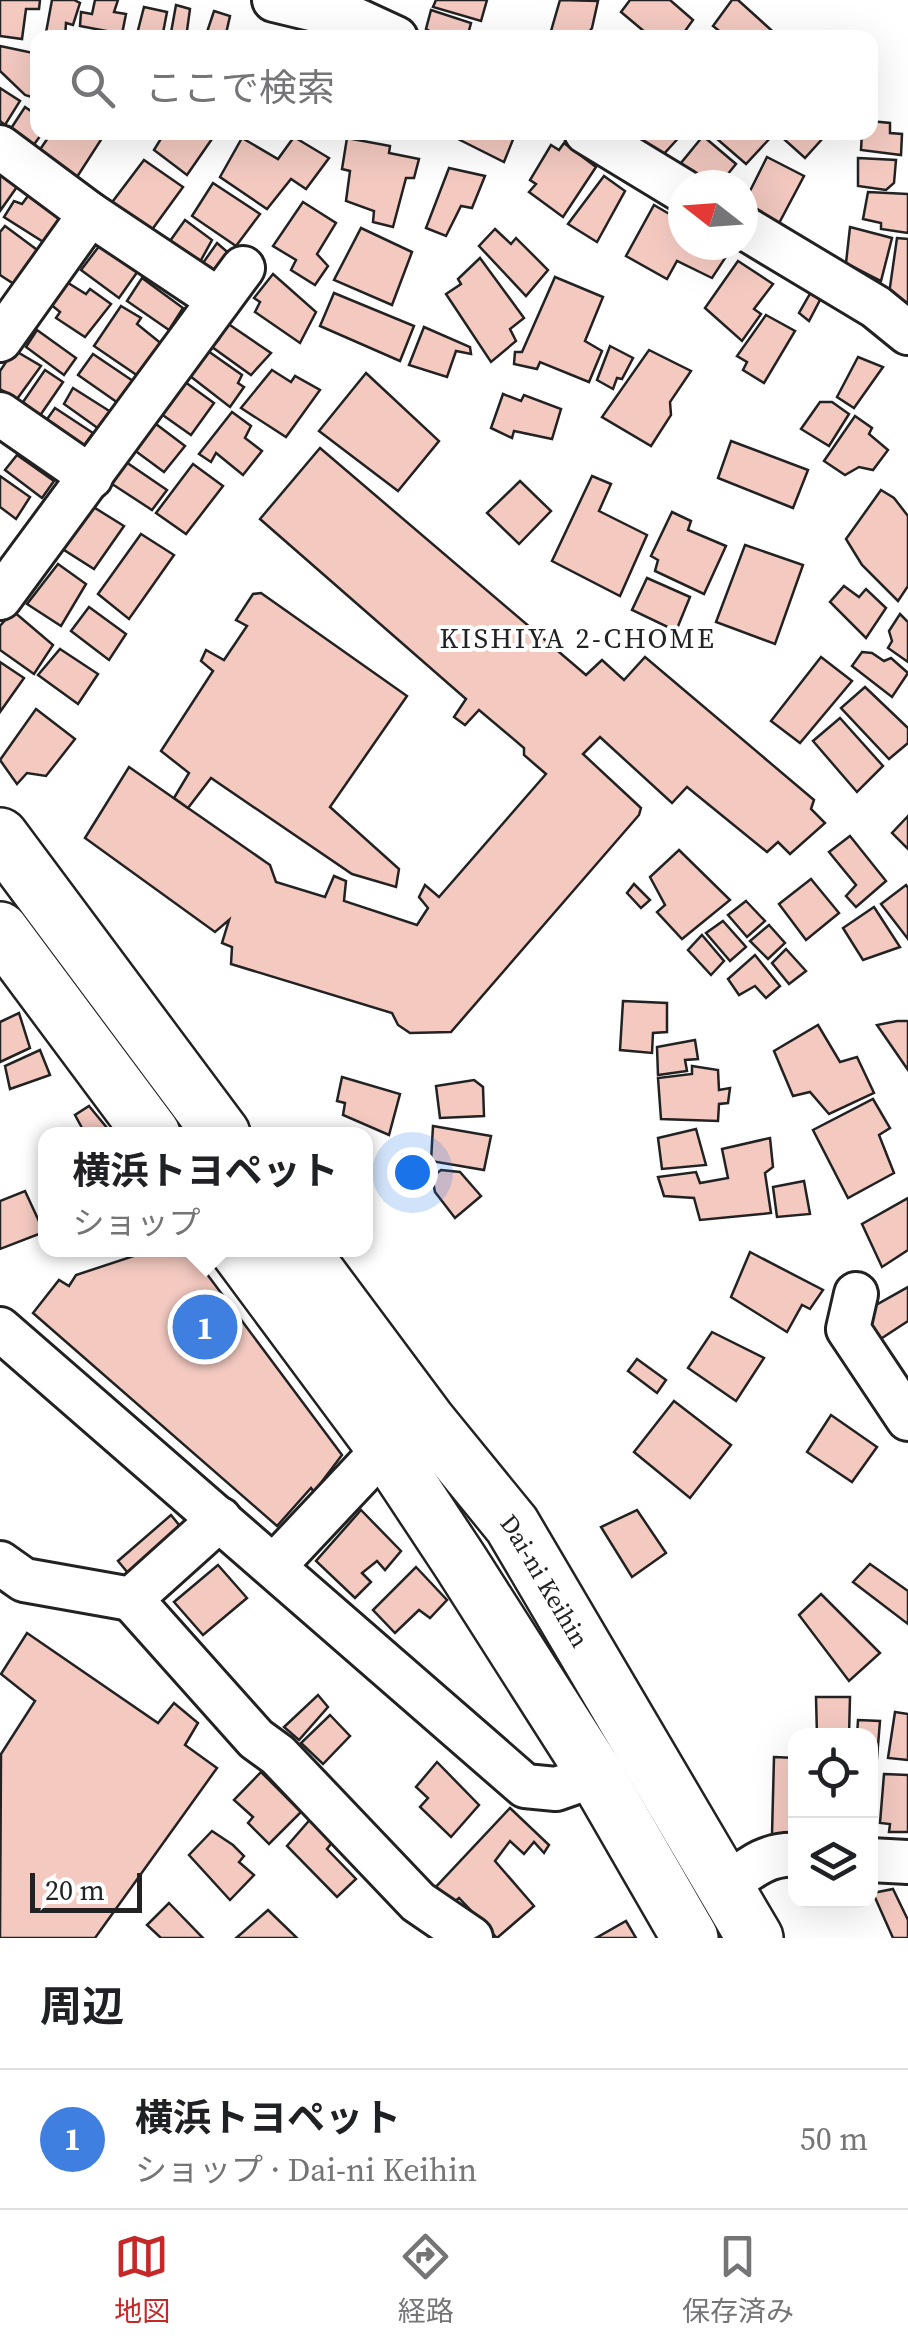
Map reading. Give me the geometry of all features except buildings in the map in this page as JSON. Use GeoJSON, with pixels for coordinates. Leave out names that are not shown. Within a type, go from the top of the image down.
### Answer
{"type":"FeatureCollection","features":[{"type":"Feature","properties":{"kind":"highway"},"geometry":{"type":"LineString","coordinates":[[0,836],[217,1127]]}},
{"type":"Feature","properties":{"kind":"highway"},"geometry":{"type":"LineString","coordinates":[[0,930],[16,978],[146,1127]]}},
{"type":"Feature","properties":{"kind":"highway","name":"Dai-ni Keihin"},"geometry":{"type":"LineString","coordinates":[[244,1257],[406,1435],[512,1525],[754,1938]]}},
{"type":"Feature","properties":{"kind":"highway","name":"Dai-ni Keihin"},"geometry":{"type":"LineString","coordinates":[[304,1257],[690,1938]]}},
{"type":"Feature","properties":{"kind":"street"},"geometry":{"type":"LineString","coordinates":[[274,0],[360,10],[386,30]]}},
{"type":"Feature","properties":{"kind":"street"},"geometry":{"type":"LineString","coordinates":[[599,140],[668,182]]}},
{"type":"Feature","properties":{"kind":"street"},"geometry":{"type":"LineString","coordinates":[[0,146],[90,214],[231,284],[0,598]]}},
{"type":"Feature","properties":{"kind":"street"},"geometry":{"type":"LineString","coordinates":[[0,340],[90,214]]}},
{"type":"Feature","properties":{"kind":"street"},"geometry":{"type":"LineString","coordinates":[[758,236],[876,307],[908,333]]}},
{"type":"Feature","properties":{"kind":"street"},"geometry":{"type":"LineString","coordinates":[[0,414],[91,477]]}},
{"type":"Feature","properties":{"kind":"street"},"geometry":{"type":"LineString","coordinates":[[856,1294],[848,1329],[908,1420]]}},
{"type":"Feature","properties":{"kind":"street"},"geometry":{"type":"LineString","coordinates":[[0,1329],[526,1786],[556,1789],[596,1775]]}},
{"type":"Feature","properties":{"kind":"street"},"geometry":{"type":"LineString","coordinates":[[274,1566],[406,1435]]}},
{"type":"Feature","properties":{"kind":"street"},"geometry":{"type":"LineString","coordinates":[[130,1600],[220,1519]]}},
{"type":"Feature","properties":{"kind":"street"},"geometry":{"type":"LineString","coordinates":[[0,1562],[24,1580],[130,1600],[256,1739],[278,1755],[418,1902],[470,1938]]}},
{"type":"Feature","properties":{"kind":"street"},"geometry":{"type":"LineString","coordinates":[[726,1886],[759,1861],[788,1855]]}},
{"type":"Feature","properties":{"kind":"street"},"geometry":{"type":"LineString","coordinates":[[878,1860],[908,1862]]}},
{"type":"Feature","properties":{"kind":"place","name":"横浜トヨペット"},"geometry":{"type":"Point","coordinates":[205,1327]}},
{"type":"Feature","properties":{"kind":"district","name":"KISHIYA 2-CHOME"},"geometry":{"type":"Point","coordinates":[578,638]}}]}
